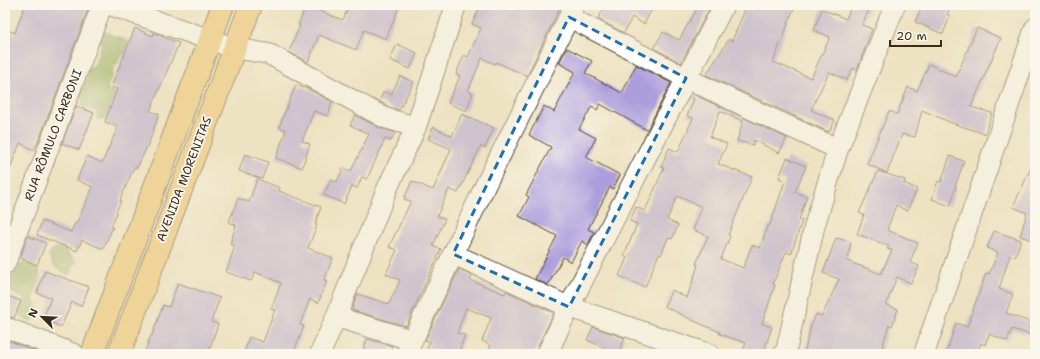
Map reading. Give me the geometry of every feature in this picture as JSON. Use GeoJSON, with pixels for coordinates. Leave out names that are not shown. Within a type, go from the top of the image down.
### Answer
{"type":"FeatureCollection","features":[{"type":"Feature","properties":{"kind":"main road","name":"AVENIDA MORENITAS"},"geometry":{"type":"LineString","coordinates":[[92,354],[209,40],[224,5]]}},
{"type":"Feature","properties":{"kind":"main road","name":"AVENIDA MORENITAS"},"geometry":{"type":"LineString","coordinates":[[119,354],[251,5]]}},
{"type":"Feature","properties":{"kind":"street","name":"RUA RÔMULO CARBONI"},"geometry":{"type":"LineString","coordinates":[[5,264],[102,5]]}},
{"type":"Feature","properties":{"kind":"street"},"geometry":{"type":"LineString","coordinates":[[110,5],[234,48],[269,54],[385,118],[416,127]]}},
{"type":"Feature","properties":{"kind":"street"},"geometry":{"type":"LineString","coordinates":[[320,354],[387,189],[416,127],[456,5]]}},
{"type":"Feature","properties":{"kind":"street"},"geometry":{"type":"LineString","coordinates":[[547,354],[569,307],[724,5]]}},
{"type":"Feature","properties":{"kind":"street"},"geometry":{"type":"LineString","coordinates":[[783,354],[786,351],[815,224],[838,149],[895,5]]}},
{"type":"Feature","properties":{"kind":"street"},"geometry":{"type":"LineString","coordinates":[[336,317],[409,347],[452,254],[572,11],[686,78],[838,149]]}},
{"type":"Feature","properties":{"kind":"street"},"geometry":{"type":"LineString","coordinates":[[924,354],[1035,28]]}},
{"type":"Feature","properties":{"kind":"street"},"geometry":{"type":"LineString","coordinates":[[452,254],[569,307],[709,354]]}},
{"type":"Feature","properties":{"kind":"street"},"geometry":{"type":"LineString","coordinates":[[5,326],[74,354]]}},
{"type":"Feature","properties":{"kind":"highlighted area"},"geometry":{"type":"Polygon","coordinates":[[[569,17],[686,78],[569,307],[453,254],[569,17]]]}},
{"type":"Feature","properties":{"kind":"green space"},"geometry":{"type":"Polygon","coordinates":[[[103,30],[113,36],[132,43],[125,53],[119,57],[117,64],[114,66],[112,76],[108,84],[107,89],[121,96],[117,122],[114,127],[103,119],[97,119],[97,111],[81,105],[83,103],[79,93],[87,80],[86,77],[89,68],[95,65],[102,44],[98,40],[103,30]]]}},
{"type":"Feature","properties":{"kind":"green space"},"geometry":{"type":"Polygon","coordinates":[[[61,247],[68,252],[69,256],[76,262],[74,266],[70,266],[73,270],[69,275],[65,274],[54,266],[49,256],[53,249],[61,247]]]}},
{"type":"Feature","properties":{"kind":"green space"},"geometry":{"type":"Polygon","coordinates":[[[24,263],[31,264],[39,271],[40,279],[34,293],[33,301],[37,306],[37,309],[35,318],[31,321],[24,319],[19,313],[24,299],[14,293],[5,291],[5,284],[14,270],[24,263]]]}},
{"type":"Feature","properties":{"kind":"building"},"geometry":{"type":"Polygon","coordinates":[[[25,5],[77,5],[88,9],[34,150],[20,143],[6,179],[5,111],[8,102],[12,74],[5,71],[5,29],[15,33],[25,5]]]}},
{"type":"Feature","properties":{"kind":"building"},"geometry":{"type":"Polygon","coordinates":[[[349,5],[400,5],[386,39],[364,30],[356,50],[319,35],[308,62],[289,52],[306,6],[343,20],[349,5]]]}},
{"type":"Feature","properties":{"kind":"building"},"geometry":{"type":"Polygon","coordinates":[[[481,5],[561,5],[527,76],[496,62],[495,64],[482,58],[468,91],[473,93],[466,111],[448,103],[460,76],[456,74],[464,55],[468,57],[481,28],[472,24],[481,5]]]}},
{"type":"Feature","properties":{"kind":"building"},"geometry":{"type":"Polygon","coordinates":[[[606,5],[654,5],[644,24],[632,17],[624,33],[598,19],[606,5]]]}},
{"type":"Feature","properties":{"kind":"building"},"geometry":{"type":"Polygon","coordinates":[[[699,5],[711,5],[681,63],[654,48],[663,32],[679,40],[699,5]]]}},
{"type":"Feature","properties":{"kind":"building"},"geometry":{"type":"Polygon","coordinates":[[[747,5],[796,5],[787,24],[773,62],[811,78],[830,37],[814,30],[822,9],[846,19],[852,5],[871,5],[862,25],[872,29],[857,70],[853,68],[847,80],[829,72],[811,110],[835,120],[829,132],[706,75],[729,39],[732,41],[747,5]]]}},
{"type":"Feature","properties":{"kind":"building"},"geometry":{"type":"Polygon","coordinates":[[[923,5],[951,5],[947,14],[950,16],[943,34],[915,22],[923,5]]]}},
{"type":"Feature","properties":{"kind":"building"},"geometry":{"type":"Polygon","coordinates":[[[135,28],[153,36],[154,33],[179,43],[150,111],[159,114],[150,140],[137,168],[134,167],[120,200],[117,213],[111,226],[113,227],[103,249],[82,240],[77,251],[37,235],[42,221],[71,232],[75,223],[76,224],[93,187],[77,180],[87,156],[102,163],[118,127],[105,122],[117,89],[111,87],[135,28]]]}},
{"type":"Feature","properties":{"kind":"building"},"geometry":{"type":"Polygon","coordinates":[[[977,28],[1001,38],[971,107],[992,113],[985,134],[952,123],[922,110],[915,137],[902,134],[887,173],[867,164],[889,111],[897,114],[908,87],[917,91],[929,64],[956,77],[977,28]]]}},
{"type":"Feature","properties":{"kind":"building"},"geometry":{"type":"Polygon","coordinates":[[[397,44],[417,53],[410,69],[390,60],[397,44]]]}},
{"type":"Feature","properties":{"kind":"building"},"geometry":{"type":"Polygon","coordinates":[[[567,48],[592,61],[585,73],[622,93],[636,65],[671,83],[647,130],[600,104],[597,110],[592,106],[579,129],[596,138],[586,157],[620,175],[613,189],[610,187],[588,229],[594,232],[588,245],[582,241],[571,262],[563,257],[548,285],[535,279],[557,236],[519,216],[529,197],[526,195],[551,147],[529,135],[544,106],[554,112],[575,72],[559,63],[567,48]]]}},
{"type":"Feature","properties":{"kind":"building"},"geometry":{"type":"Polygon","coordinates":[[[400,76],[414,82],[399,110],[389,107],[379,101],[384,91],[391,95],[400,76]]]}},
{"type":"Feature","properties":{"kind":"building"},"geometry":{"type":"Polygon","coordinates":[[[296,85],[308,89],[332,102],[328,116],[314,111],[302,141],[310,144],[302,168],[276,158],[286,130],[279,127],[296,85]]]}},
{"type":"Feature","properties":{"kind":"building"},"geometry":{"type":"Polygon","coordinates":[[[693,94],[787,138],[779,153],[754,140],[753,145],[737,141],[743,121],[720,111],[710,137],[727,144],[718,164],[752,177],[728,235],[730,236],[721,259],[743,268],[752,245],[760,248],[768,225],[770,225],[785,181],[779,178],[787,158],[806,166],[795,192],[807,196],[799,220],[802,221],[791,254],[786,252],[773,284],[775,285],[762,324],[772,327],[763,354],[754,354],[743,350],[746,343],[720,334],[720,332],[664,306],[672,290],[687,298],[698,265],[696,264],[708,236],[693,230],[702,207],[677,196],[667,220],[678,225],[672,239],[668,238],[661,255],[659,254],[645,287],[619,276],[627,258],[624,256],[637,224],[630,221],[636,207],[645,211],[664,168],[661,167],[669,148],[678,152],[693,118],[687,116],[694,99],[691,98],[693,94]]]}},
{"type":"Feature","properties":{"kind":"building"},"geometry":{"type":"Polygon","coordinates":[[[76,106],[94,113],[79,150],[62,143],[76,106]]]}},
{"type":"Feature","properties":{"kind":"building"},"geometry":{"type":"Polygon","coordinates":[[[462,114],[494,128],[485,148],[481,146],[458,193],[449,189],[437,216],[445,219],[433,246],[441,249],[406,326],[352,310],[357,294],[389,304],[400,280],[386,274],[397,250],[389,247],[411,201],[404,199],[412,181],[433,190],[451,149],[428,139],[433,127],[452,136],[462,114]]]}},
{"type":"Feature","properties":{"kind":"building"},"geometry":{"type":"Polygon","coordinates":[[[355,115],[380,128],[395,133],[391,141],[385,139],[367,179],[362,177],[357,188],[352,186],[344,204],[324,195],[331,179],[337,182],[343,168],[351,171],[369,134],[350,125],[355,115]]]}},
{"type":"Feature","properties":{"kind":"building"},"geometry":{"type":"Polygon","coordinates":[[[245,154],[268,162],[262,179],[239,171],[245,154]]]}},
{"type":"Feature","properties":{"kind":"building"},"geometry":{"type":"Polygon","coordinates":[[[950,156],[964,161],[950,206],[932,199],[938,181],[941,182],[950,156]]]}},
{"type":"Feature","properties":{"kind":"building"},"geometry":{"type":"Polygon","coordinates":[[[1035,159],[1035,241],[1020,236],[1027,213],[1013,207],[1035,159]]]}},
{"type":"Feature","properties":{"kind":"building"},"geometry":{"type":"Polygon","coordinates":[[[878,171],[905,180],[904,183],[917,189],[907,211],[896,205],[887,230],[918,243],[910,262],[919,266],[911,283],[897,277],[886,305],[898,309],[892,326],[889,325],[880,354],[804,354],[811,326],[816,314],[822,316],[839,279],[823,273],[836,238],[851,242],[847,261],[881,274],[892,250],[887,249],[889,246],[857,234],[864,215],[859,213],[878,171]]]}},
{"type":"Feature","properties":{"kind":"building"},"geometry":{"type":"Polygon","coordinates":[[[257,179],[280,188],[279,191],[321,207],[315,224],[317,225],[308,248],[333,258],[324,280],[327,281],[318,303],[310,299],[300,325],[304,326],[293,354],[244,354],[249,337],[263,342],[275,310],[271,309],[281,283],[255,272],[251,281],[226,272],[235,246],[230,244],[236,225],[229,222],[238,198],[249,202],[257,179]]]}},
{"type":"Feature","properties":{"kind":"building"},"geometry":{"type":"Polygon","coordinates":[[[994,231],[1021,240],[1015,257],[1010,255],[999,289],[1013,294],[1006,313],[1035,324],[1035,336],[1012,329],[1007,341],[989,334],[985,345],[981,343],[977,354],[946,354],[956,323],[967,327],[986,273],[989,274],[998,253],[987,248],[994,231]]]}},
{"type":"Feature","properties":{"kind":"building"},"geometry":{"type":"Polygon","coordinates":[[[28,236],[46,243],[37,265],[20,258],[28,236]]]}},
{"type":"Feature","properties":{"kind":"building"},"geometry":{"type":"Polygon","coordinates":[[[459,269],[472,275],[470,280],[505,294],[506,291],[554,313],[534,354],[487,354],[491,345],[482,341],[491,318],[466,308],[457,333],[465,335],[458,354],[425,354],[430,342],[425,340],[459,269]]]}},
{"type":"Feature","properties":{"kind":"building"},"geometry":{"type":"Polygon","coordinates":[[[45,271],[89,287],[81,306],[72,302],[61,327],[43,319],[51,298],[37,293],[45,271]]]}},
{"type":"Feature","properties":{"kind":"building"},"geometry":{"type":"Polygon","coordinates":[[[178,283],[220,298],[211,322],[218,324],[208,354],[144,354],[163,305],[169,307],[178,283]]]}},
{"type":"Feature","properties":{"kind":"building"},"geometry":{"type":"Polygon","coordinates":[[[5,295],[21,301],[14,318],[5,316],[5,295]]]}},
{"type":"Feature","properties":{"kind":"building"},"geometry":{"type":"Polygon","coordinates":[[[593,327],[625,338],[618,354],[587,340],[593,327]]]}},
{"type":"Feature","properties":{"kind":"building"},"geometry":{"type":"Polygon","coordinates":[[[5,339],[42,354],[5,354],[5,339]]]}},
{"type":"Feature","properties":{"kind":"building"},"geometry":{"type":"Polygon","coordinates":[[[367,339],[392,346],[389,354],[362,354],[367,339]]]}}]}
